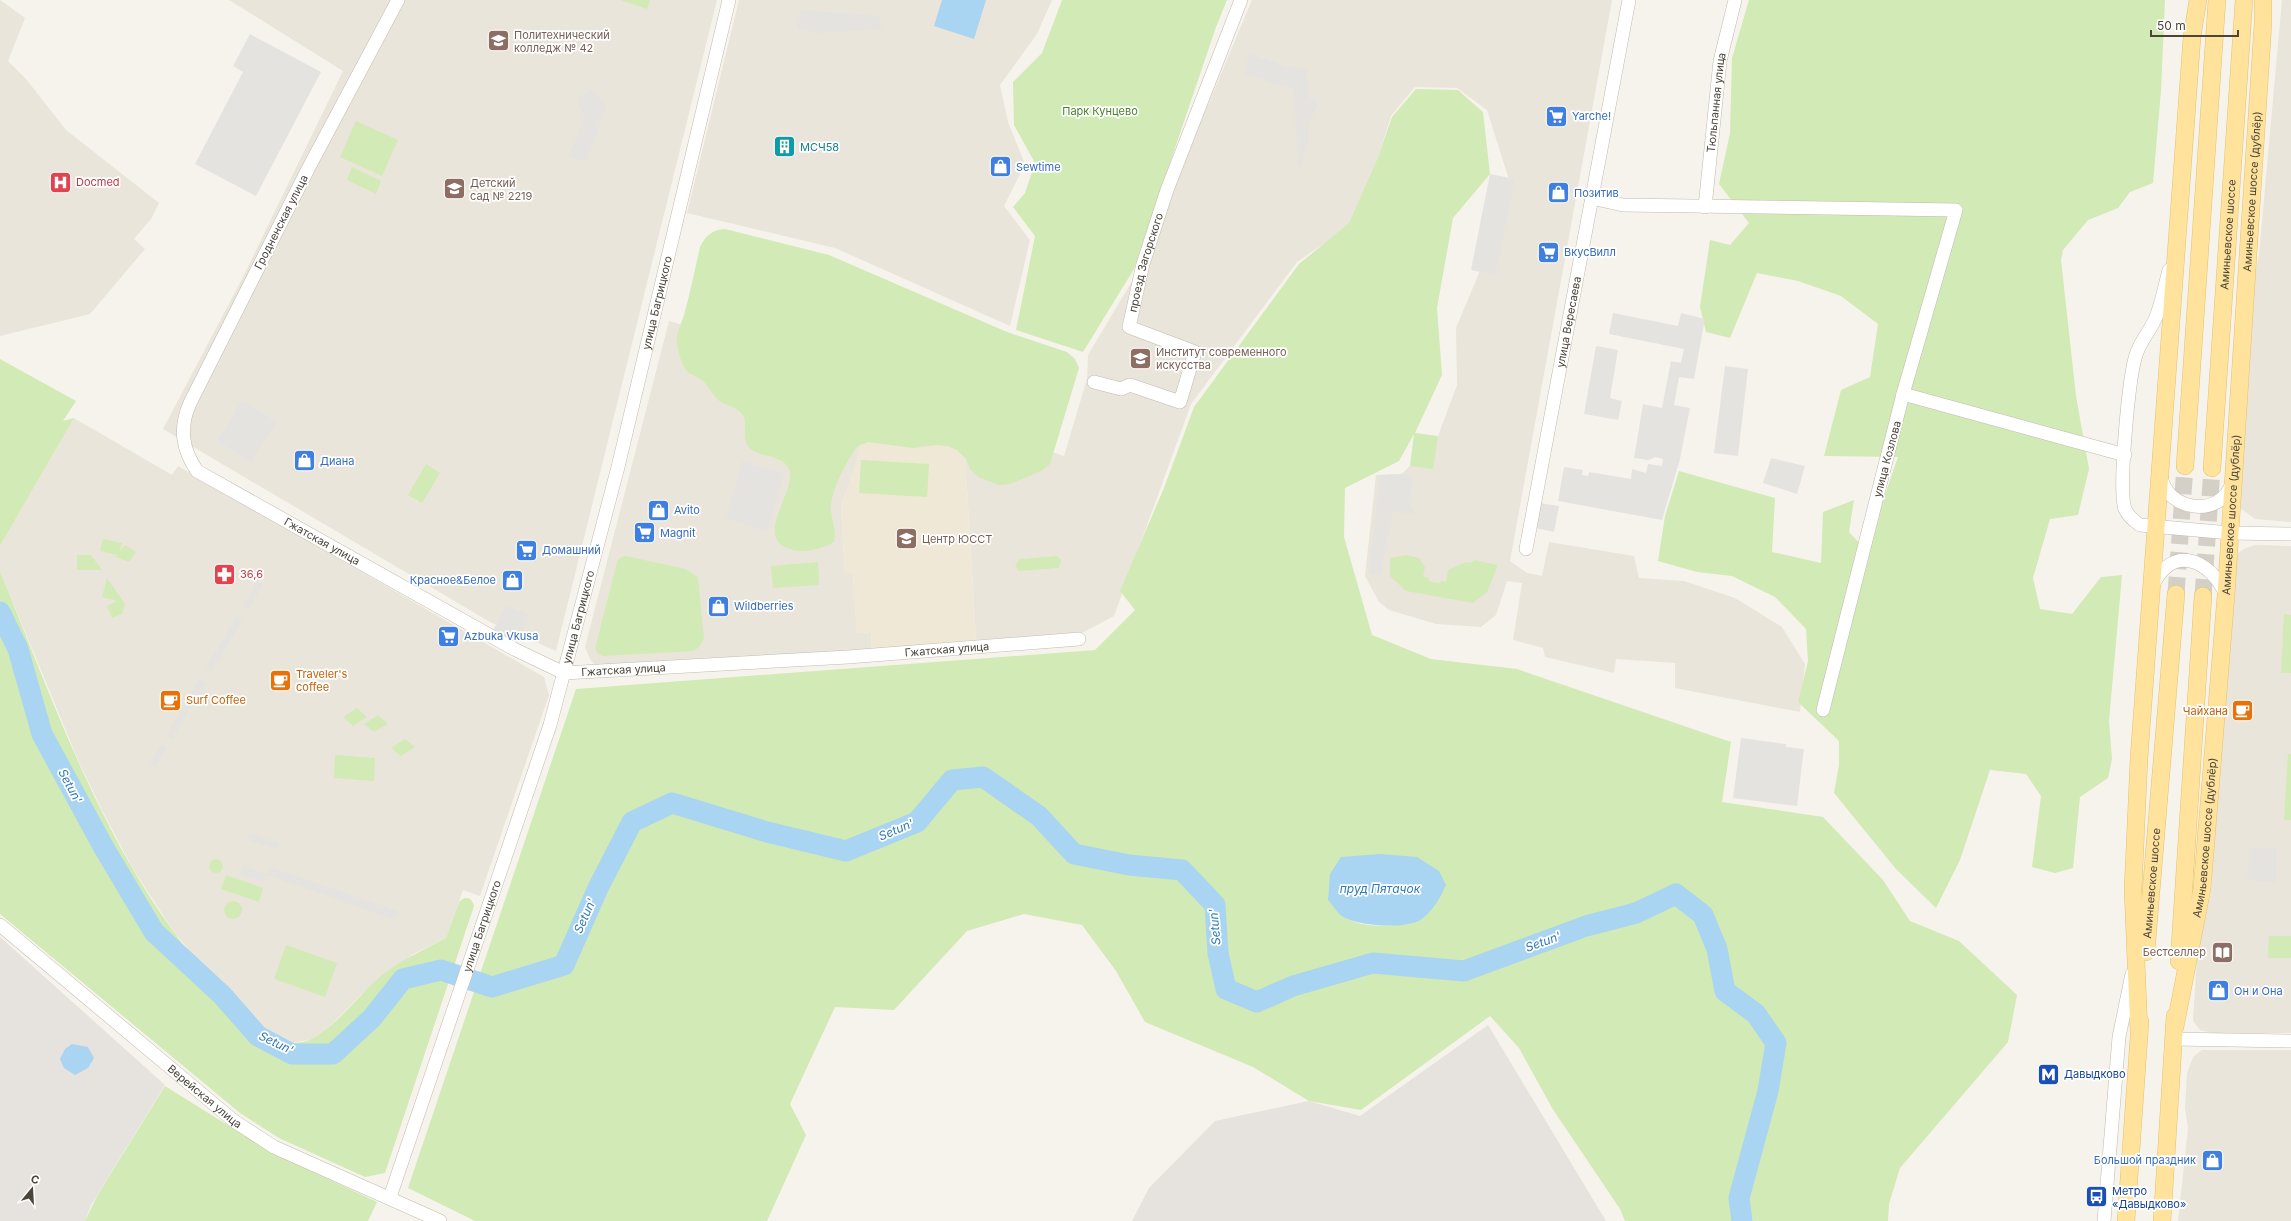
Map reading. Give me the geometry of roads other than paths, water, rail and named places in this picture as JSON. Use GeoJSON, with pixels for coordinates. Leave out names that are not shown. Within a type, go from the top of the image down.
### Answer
{"type":"FeatureCollection","features":[{"type":"Feature","properties":{"kind":"main road"},"geometry":{"type":"LineString","coordinates":[[2140,1032],[2134,876],[2139,758],[2192,37],[2192,0]]}},
{"type":"Feature","properties":{"kind":"main road"},"geometry":{"type":"LineString","coordinates":[[2192,37],[2198,0]]}},
{"type":"Feature","properties":{"kind":"main road"},"geometry":{"type":"LineString","coordinates":[[2184,466],[2217,0]]}},
{"type":"Feature","properties":{"kind":"main road","name":"Аминьевское шоссе"},"geometry":{"type":"LineString","coordinates":[[2212,468],[2244,0]]}},
{"type":"Feature","properties":{"kind":"main road","name":"Аминьевское шоссе (дублёр)"},"geometry":{"type":"LineString","coordinates":[[2174,1033],[2202,889],[2226,595],[2263,23],[2263,0]]}},
{"type":"Feature","properties":{"kind":"main road"},"geometry":{"type":"LineString","coordinates":[[2263,23],[2270,0]]}},
{"type":"Feature","properties":{"kind":"main road","name":"Аминьевское шоссе"},"geometry":{"type":"LineString","coordinates":[[2126,1221],[2176,594]]}},
{"type":"Feature","properties":{"kind":"main road"},"geometry":{"type":"LineString","coordinates":[[2162,1221],[2203,596]]}},
{"type":"Feature","properties":{"kind":"street","name":"Гродненская улица"},"geometry":{"type":"LineString","coordinates":[[185,450],[183,425],[190,403],[308,168],[398,0]]}},
{"type":"Feature","properties":{"kind":"street","name":"улица Багрицкого"},"geometry":{"type":"LineString","coordinates":[[390,1198],[550,725],[618,467],[729,0]]}},
{"type":"Feature","properties":{"kind":"street","name":"проезд Загорского"},"geometry":{"type":"LineString","coordinates":[[1094,382],[1121,389],[1130,385],[1180,402],[1196,352],[1129,327],[1143,264],[1167,190],[1241,0]]}},
{"type":"Feature","properties":{"kind":"street","name":"улица Вересаева"},"geometry":{"type":"LineString","coordinates":[[1526,549],[1629,0]]}},
{"type":"Feature","properties":{"kind":"street","name":"Тюльпанная улица"},"geometry":{"type":"LineString","coordinates":[[1705,207],[1720,61],[1735,0]]}},
{"type":"Feature","properties":{"kind":"street"},"geometry":{"type":"LineString","coordinates":[[1591,198],[1623,205],[1705,207]]}},
{"type":"Feature","properties":{"kind":"street","name":"улица Козлова"},"geometry":{"type":"LineString","coordinates":[[1705,207],[1956,210],[1903,394],[1823,710]]}},
{"type":"Feature","properties":{"kind":"street"},"geometry":{"type":"LineString","coordinates":[[2176,243],[2156,317],[2136,354],[2130,380],[2124,455],[2123,492],[2126,509],[2132,520],[2140,525],[2230,533],[2291,534]]}},
{"type":"Feature","properties":{"kind":"street"},"geometry":{"type":"LineString","coordinates":[[1903,394],[2124,455]]}},
{"type":"Feature","properties":{"kind":"street","name":"Гжатская улица"},"geometry":{"type":"LineString","coordinates":[[185,450],[196,471],[519,652],[564,673],[848,657],[1079,639]]}},
{"type":"Feature","properties":{"kind":"street"},"geometry":{"type":"LineString","coordinates":[[2160,470],[2163,485],[2171,496],[2182,504],[2195,507],[2208,506],[2220,500],[2230,490],[2234,476]]}},
{"type":"Feature","properties":{"kind":"street"},"geometry":{"type":"LineString","coordinates":[[2151,588],[2163,569],[2175,563],[2188,562],[2202,565],[2213,572],[2226,595]]}},
{"type":"Feature","properties":{"kind":"street","name":"Верейская улица"},"geometry":{"type":"LineString","coordinates":[[0,925],[234,1121],[274,1147],[440,1221]]}},
{"type":"Feature","properties":{"kind":"street"},"geometry":{"type":"LineString","coordinates":[[2104,1221],[2119,1037],[2137,950]]}},
{"type":"Feature","properties":{"kind":"street"},"geometry":{"type":"LineString","coordinates":[[2174,1033],[2291,1041]]}},
{"type":"Feature","properties":{"kind":"water"},"geometry":{"type":"Polygon","coordinates":[[[942,0],[986,0],[974,39],[934,26],[942,0]]]}},
{"type":"Feature","properties":{"kind":"water","name":"пруд Пятачок"},"geometry":{"type":"Polygon","coordinates":[[[1380,854],[1417,857],[1439,871],[1446,885],[1430,911],[1417,922],[1385,926],[1352,921],[1342,917],[1328,900],[1330,874],[1341,857],[1380,854]]]}},
{"type":"Feature","properties":{"kind":"water"},"geometry":{"type":"Polygon","coordinates":[[[72,1044],[88,1047],[94,1058],[88,1068],[75,1075],[64,1068],[60,1059],[65,1049],[72,1044]]]}},
{"type":"Feature","properties":{"kind":"waterway","name":"Setun'"},"geometry":{"type":"LineString","coordinates":[[0,612],[18,649],[42,734],[104,848],[154,932],[222,995],[258,1036],[292,1054],[333,1054],[372,1018],[403,979],[441,970],[492,987],[564,965],[598,888],[632,822],[672,803],[767,832],[846,851],[917,822],[952,780],[983,777],[1039,816],[1074,854],[1129,865],[1182,870],[1215,905],[1218,953],[1226,989],[1257,1002],[1293,986],[1373,963],[1464,971],[1586,926],[1636,913],[1676,894],[1703,915],[1717,949],[1725,991],[1756,1014],[1776,1043],[1768,1091],[1739,1198],[1742,1221]]}},
{"type":"Feature","properties":{"kind":"tunnel"},"geometry":{"type":"LineString","coordinates":[[2176,594],[2185,466]]}},
{"type":"Feature","properties":{"kind":"tunnel"},"geometry":{"type":"LineString","coordinates":[[2203,596],[2212,468]]}},
{"type":"Feature","properties":{"kind":"place","name":"Политехнический колледж № 42"},"geometry":{"type":"Point","coordinates":[498,41]}},
{"type":"Feature","properties":{"kind":"place","name":"Yarche!"},"geometry":{"type":"Point","coordinates":[1556,116]}},
{"type":"Feature","properties":{"kind":"place","name":"МСЧ58"},"geometry":{"type":"Point","coordinates":[784,147]}},
{"type":"Feature","properties":{"kind":"place","name":"Sewtime"},"geometry":{"type":"Point","coordinates":[1001,167]}},
{"type":"Feature","properties":{"kind":"place","name":"Docmed"},"geometry":{"type":"Point","coordinates":[60,182]}},
{"type":"Feature","properties":{"kind":"place","name":"Детский сад № 2219"},"geometry":{"type":"Point","coordinates":[455,189]}},
{"type":"Feature","properties":{"kind":"place","name":"Позитив"},"geometry":{"type":"Point","coordinates":[1559,193]}},
{"type":"Feature","properties":{"kind":"place","name":"ВкусВилл"},"geometry":{"type":"Point","coordinates":[1549,252]}},
{"type":"Feature","properties":{"kind":"place","name":"Институт современного искусства"},"geometry":{"type":"Point","coordinates":[1140,358]}},
{"type":"Feature","properties":{"kind":"place","name":"Диана"},"geometry":{"type":"Point","coordinates":[304,461]}},
{"type":"Feature","properties":{"kind":"place","name":"Avito"},"geometry":{"type":"Point","coordinates":[659,510]}},
{"type":"Feature","properties":{"kind":"place","name":"Magnit"},"geometry":{"type":"Point","coordinates":[645,533]}},
{"type":"Feature","properties":{"kind":"place","name":"Центр ЮССТ"},"geometry":{"type":"Point","coordinates":[907,539]}},
{"type":"Feature","properties":{"kind":"place","name":"Домашний"},"geometry":{"type":"Point","coordinates":[527,550]}},
{"type":"Feature","properties":{"kind":"place","name":"36,6"},"geometry":{"type":"Point","coordinates":[225,574]}},
{"type":"Feature","properties":{"kind":"place","name":"Красное&Белое"},"geometry":{"type":"Point","coordinates":[512,580]}},
{"type":"Feature","properties":{"kind":"place","name":"Wildberries"},"geometry":{"type":"Point","coordinates":[718,606]}},
{"type":"Feature","properties":{"kind":"place","name":"Azbuka Vkusa"},"geometry":{"type":"Point","coordinates":[448,636]}},
{"type":"Feature","properties":{"kind":"place","name":"Traveler's coffee"},"geometry":{"type":"Point","coordinates":[281,680]}},
{"type":"Feature","properties":{"kind":"place","name":"Surf Coffee"},"geometry":{"type":"Point","coordinates":[170,700]}},
{"type":"Feature","properties":{"kind":"place","name":"Чайхана"},"geometry":{"type":"Point","coordinates":[2243,711]}},
{"type":"Feature","properties":{"kind":"place","name":"Бестселлер"},"geometry":{"type":"Point","coordinates":[2222,952]}},
{"type":"Feature","properties":{"kind":"place","name":"Он и Она"},"geometry":{"type":"Point","coordinates":[2218,991]}},
{"type":"Feature","properties":{"kind":"place","name":"Давыдково"},"geometry":{"type":"Point","coordinates":[2049,1074]}},
{"type":"Feature","properties":{"kind":"place","name":"Большой праздник"},"geometry":{"type":"Point","coordinates":[2212,1160]}},
{"type":"Feature","properties":{"kind":"place","name":"Метро «Давыдково»"},"geometry":{"type":"Point","coordinates":[2097,1197]}},
{"type":"Feature","properties":{"kind":"park label","name":"Парк Кунцево"},"geometry":{"type":"Point","coordinates":[1100,111]}}]}
